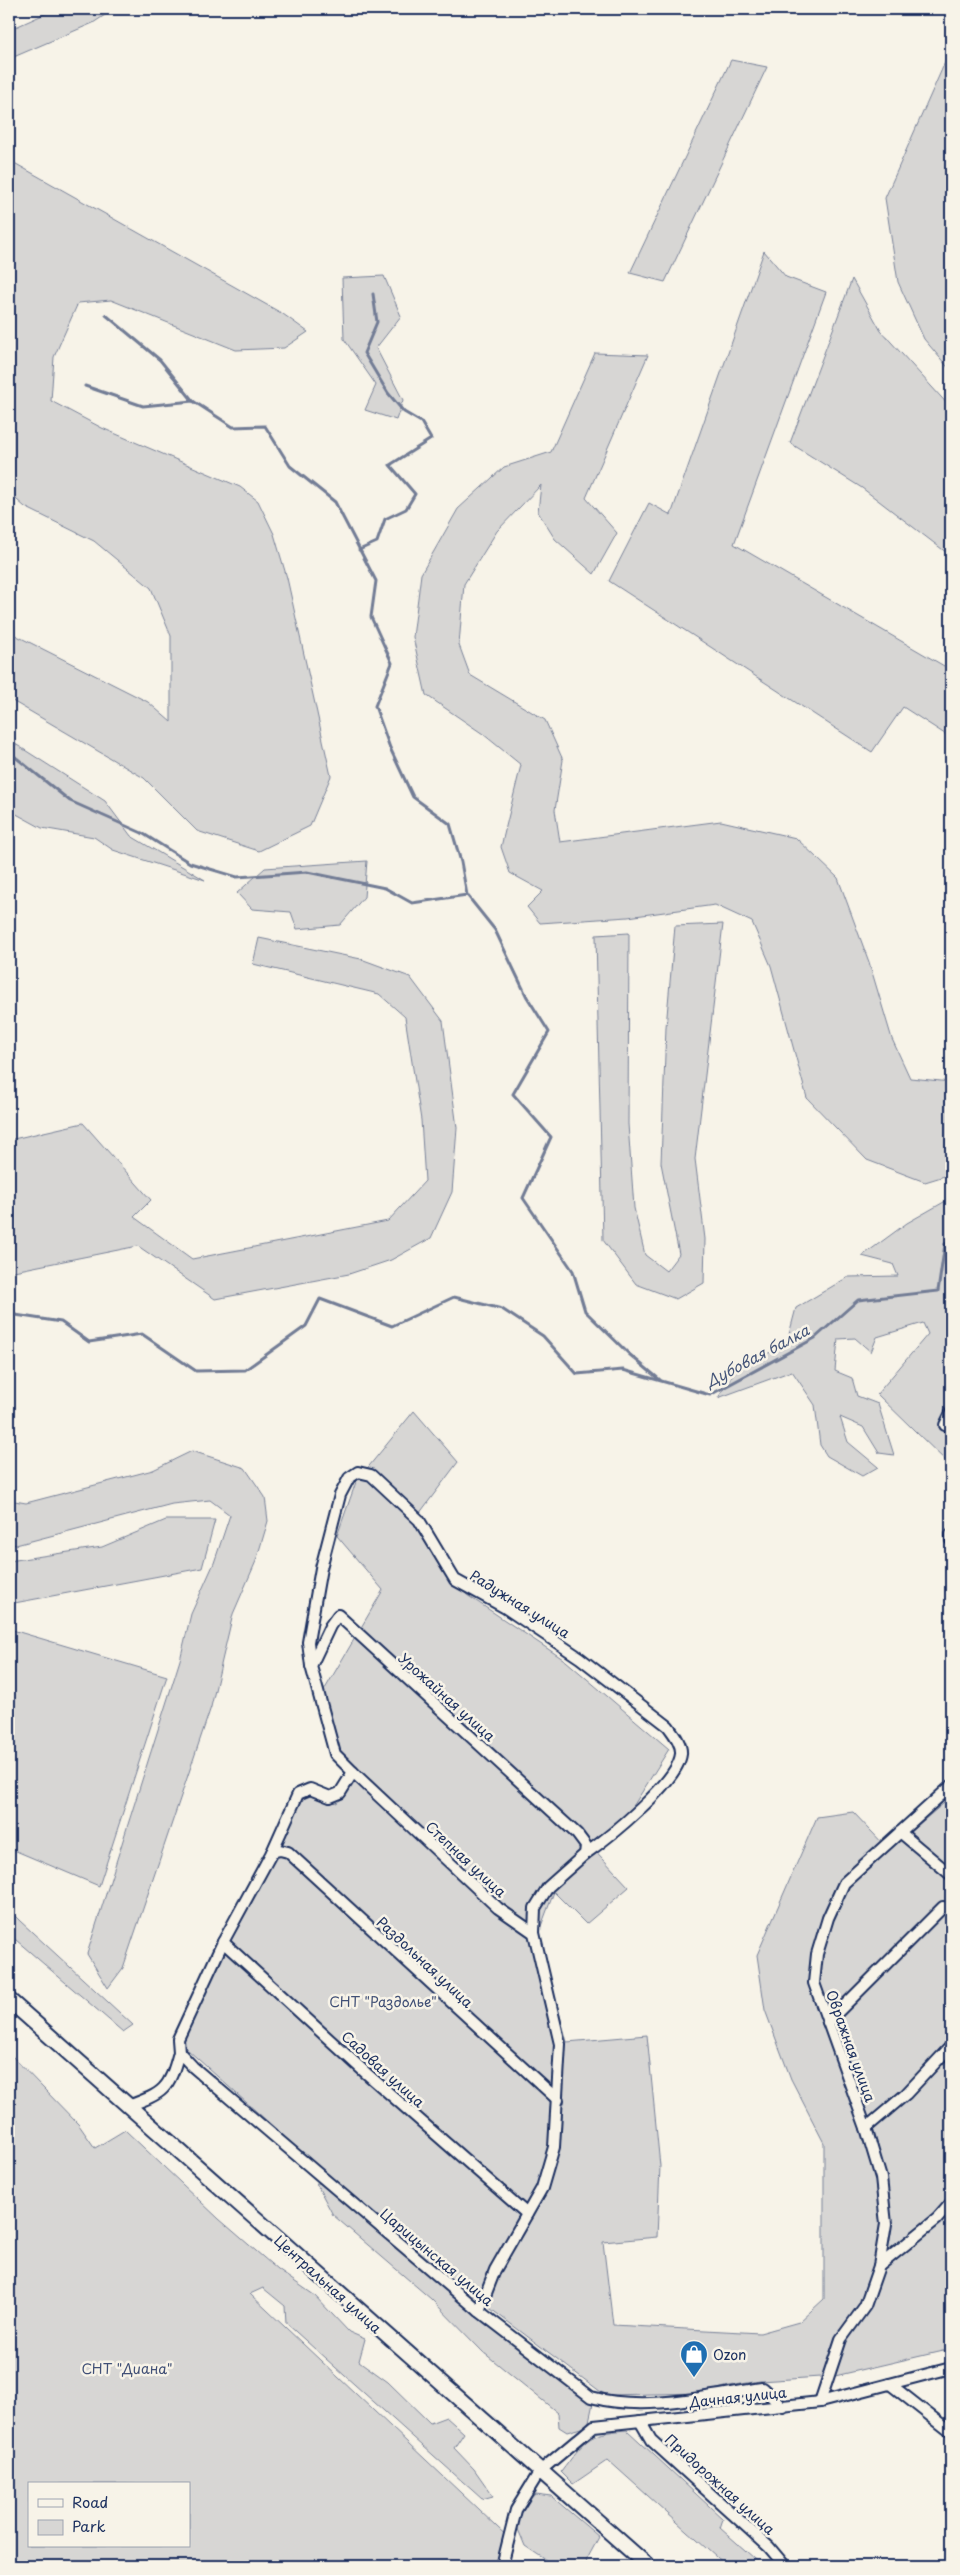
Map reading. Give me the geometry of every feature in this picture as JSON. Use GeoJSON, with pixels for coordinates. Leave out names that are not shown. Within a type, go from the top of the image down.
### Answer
{"type":"FeatureCollection","features":[{"type":"Feature","properties":{"kind":"street"},"geometry":{"type":"LineString","coordinates":[[945,1425],[951,1413]]}},
{"type":"Feature","properties":{"kind":"street","name":"Радужная улица"},"geometry":{"type":"LineString","coordinates":[[311,1666],[308,1642],[321,1568],[340,1495],[349,1478],[358,1472],[370,1475],[419,1520],[455,1580],[504,1607],[580,1658],[668,1726],[677,1740],[681,1753],[676,1767],[642,1808],[609,1837],[585,1854]]}},
{"type":"Feature","properties":{"kind":"street"},"geometry":{"type":"LineString","coordinates":[[951,1534],[951,1541]]}},
{"type":"Feature","properties":{"kind":"street","name":"Урожайная улица"},"geometry":{"type":"LineString","coordinates":[[311,1666],[330,1626],[338,1615],[577,1834],[586,1846],[585,1854]]}},
{"type":"Feature","properties":{"kind":"street"},"geometry":{"type":"LineString","coordinates":[[128,2106],[154,2096],[172,2079],[179,2052],[178,2039],[223,1942],[272,1852],[298,1794],[310,1789],[330,1797],[340,1793],[353,1772],[336,1754],[311,1666]]}},
{"type":"Feature","properties":{"kind":"street","name":"Степная улица"},"geometry":{"type":"LineString","coordinates":[[353,1772],[498,1908],[534,1933]]}},
{"type":"Feature","properties":{"kind":"street","name":"Овражная улица"},"geometry":{"type":"LineString","coordinates":[[820,2402],[841,2339],[865,2306],[879,2266],[886,2224],[881,2178],[866,2128],[814,1983],[817,1954],[828,1918],[844,1883],[951,1786]]}},
{"type":"Feature","properties":{"kind":"street"},"geometry":{"type":"LineString","coordinates":[[900,1832],[951,1875]]}},
{"type":"Feature","properties":{"kind":"street","name":"Раздольная улица"},"geometry":{"type":"LineString","coordinates":[[272,1852],[280,1850],[288,1852],[405,1963],[558,2100]]}},
{"type":"Feature","properties":{"kind":"street"},"geometry":{"type":"LineString","coordinates":[[480,2311],[495,2270],[542,2188],[554,2147],[560,2044],[534,1933],[535,1908],[548,1887],[585,1854]]}},
{"type":"Feature","properties":{"kind":"street"},"geometry":{"type":"LineString","coordinates":[[828,2022],[943,1906]]}},
{"type":"Feature","properties":{"kind":"street","name":"Садовая улица"},"geometry":{"type":"LineString","coordinates":[[223,1942],[367,2074],[527,2214]]}},
{"type":"Feature","properties":{"kind":"street","name":"Центральная улица"},"geometry":{"type":"LineString","coordinates":[[9,2000],[648,2566]]}},
{"type":"Feature","properties":{"kind":"street"},"geometry":{"type":"LineString","coordinates":[[866,2128],[906,2094],[951,2046]]}},
{"type":"Feature","properties":{"kind":"street","name":"Царицынская улица"},"geometry":{"type":"LineString","coordinates":[[179,2052],[193,2067],[480,2311],[591,2397],[610,2402],[651,2402],[762,2388],[783,2407]]}},
{"type":"Feature","properties":{"kind":"street"},"geometry":{"type":"LineString","coordinates":[[879,2266],[937,2218],[951,2203]]}},
{"type":"Feature","properties":{"kind":"street","name":"Дачная улица"},"geometry":{"type":"LineString","coordinates":[[502,2566],[516,2510],[540,2471],[594,2426],[820,2402],[951,2368]]}},
{"type":"Feature","properties":{"kind":"street"},"geometry":{"type":"LineString","coordinates":[[890,2384],[951,2432]]}},
{"type":"Feature","properties":{"kind":"street","name":"Придорожная улица"},"geometry":{"type":"LineString","coordinates":[[640,2421],[651,2440],[769,2547],[785,2566]]}},
{"type":"Feature","properties":{"kind":"green space"},"geometry":{"type":"Polygon","coordinates":[[[56,9],[114,9],[93,23],[9,59],[9,30],[56,9]]]}},
{"type":"Feature","properties":{"kind":"green space"},"geometry":{"type":"Polygon","coordinates":[[[950,51],[951,371],[924,339],[898,282],[885,198],[950,51]]]}},
{"type":"Feature","properties":{"kind":"green space"},"geometry":{"type":"Polygon","coordinates":[[[731,60],[767,67],[665,282],[630,273],[731,60]]]}},
{"type":"Feature","properties":{"kind":"green space"},"geometry":{"type":"Polygon","coordinates":[[[9,160],[283,314],[308,332],[284,348],[236,350],[111,300],[78,303],[54,357],[51,401],[102,428],[240,487],[258,501],[274,534],[287,578],[331,776],[310,826],[259,851],[197,831],[144,778],[9,699],[9,632],[148,702],[171,722],[171,636],[151,588],[94,541],[25,507],[9,493],[9,160]]]}},
{"type":"Feature","properties":{"kind":"green space"},"geometry":{"type":"Polygon","coordinates":[[[764,251],[786,277],[826,292],[734,544],[951,670],[951,738],[903,707],[872,752],[609,581],[649,503],[671,515],[764,251]]]}},
{"type":"Feature","properties":{"kind":"green space"},"geometry":{"type":"Polygon","coordinates":[[[384,276],[401,316],[376,348],[403,400],[396,420],[365,410],[376,385],[344,339],[342,278],[384,276]]]}},
{"type":"Feature","properties":{"kind":"green space"},"geometry":{"type":"Polygon","coordinates":[[[852,279],[881,331],[951,408],[951,556],[862,488],[790,443],[852,279]]]}},
{"type":"Feature","properties":{"kind":"green space"},"geometry":{"type":"Polygon","coordinates":[[[595,353],[648,355],[586,498],[617,533],[594,574],[555,539],[538,512],[541,485],[497,531],[464,584],[459,645],[470,675],[545,720],[563,760],[555,810],[560,842],[721,821],[796,838],[838,878],[869,962],[892,1039],[910,1078],[951,1082],[951,1174],[925,1182],[867,1160],[807,1098],[771,966],[752,922],[715,905],[628,917],[540,923],[527,907],[543,891],[510,873],[501,847],[521,765],[483,734],[426,695],[413,637],[421,574],[458,509],[504,467],[551,452],[595,353]]]}},
{"type":"Feature","properties":{"kind":"green space"},"geometry":{"type":"Polygon","coordinates":[[[9,740],[105,801],[131,836],[205,880],[113,850],[94,837],[42,828],[9,810],[9,740]]]}},
{"type":"Feature","properties":{"kind":"green space"},"geometry":{"type":"Polygon","coordinates":[[[367,861],[364,897],[340,925],[297,929],[291,912],[252,909],[237,893],[265,868],[367,861]]]}},
{"type":"Feature","properties":{"kind":"green space"},"geometry":{"type":"Polygon","coordinates":[[[723,924],[695,1159],[705,1239],[704,1283],[676,1299],[636,1284],[603,1240],[596,935],[629,933],[628,1124],[634,1208],[645,1255],[666,1271],[679,1254],[661,1163],[666,1027],[675,926],[723,924]]]}},
{"type":"Feature","properties":{"kind":"green space"},"geometry":{"type":"Polygon","coordinates":[[[259,938],[361,959],[410,977],[443,1021],[457,1128],[452,1192],[431,1238],[391,1260],[349,1274],[215,1299],[138,1246],[9,1272],[9,1140],[83,1123],[151,1200],[134,1217],[192,1259],[388,1221],[425,1181],[421,1120],[405,1017],[379,994],[253,964],[259,938]]]}},
{"type":"Feature","properties":{"kind":"green space"},"geometry":{"type":"Polygon","coordinates":[[[951,1198],[951,1466],[877,1394],[928,1334],[923,1323],[877,1337],[871,1352],[855,1338],[838,1339],[835,1371],[852,1378],[857,1396],[878,1404],[894,1455],[879,1453],[863,1427],[840,1417],[848,1442],[878,1467],[862,1476],[827,1456],[820,1445],[815,1405],[792,1371],[718,1398],[739,1365],[786,1346],[796,1308],[848,1277],[898,1276],[893,1264],[862,1256],[907,1223],[951,1198]]]}},
{"type":"Feature","properties":{"kind":"green space","name":"СНТ \"Раздолье\""},"geometry":{"type":"Polygon","coordinates":[[[414,1411],[458,1462],[413,1522],[443,1572],[467,1595],[566,1661],[669,1749],[632,1808],[590,1845],[629,1887],[586,1924],[554,1892],[538,1934],[567,2042],[647,2035],[660,2166],[657,2237],[603,2242],[613,2325],[760,2333],[799,2322],[824,2299],[824,2143],[791,2079],[765,2010],[757,1955],[817,1817],[853,1812],[889,1850],[951,1797],[951,2349],[835,2376],[760,2381],[702,2393],[605,2395],[491,2309],[471,2297],[336,2183],[178,2041],[228,1936],[305,1793],[337,1803],[356,1769],[334,1747],[331,1716],[322,1694],[383,1590],[337,1536],[356,1482],[414,1411]]]}},
{"type":"Feature","properties":{"kind":"green space"},"geometry":{"type":"Polygon","coordinates":[[[192,1451],[245,1468],[265,1497],[268,1521],[256,1561],[233,1614],[211,1707],[123,1968],[108,1988],[87,1954],[180,1660],[191,1614],[214,1563],[230,1515],[210,1500],[172,1504],[16,1545],[9,1543],[9,1500],[26,1503],[153,1470],[192,1451]]]}},
{"type":"Feature","properties":{"kind":"green space"},"geometry":{"type":"Polygon","coordinates":[[[166,1520],[215,1520],[202,1568],[9,1604],[9,1561],[102,1547],[166,1520]]]}},
{"type":"Feature","properties":{"kind":"green space"},"geometry":{"type":"Polygon","coordinates":[[[9,1629],[167,1676],[99,1886],[9,1848],[9,1629]]]}},
{"type":"Feature","properties":{"kind":"green space"},"geometry":{"type":"Polygon","coordinates":[[[9,1910],[133,2025],[123,2032],[9,1934],[9,1910]]]}},
{"type":"Feature","properties":{"kind":"green space","name":"СНТ \"Диана\""},"geometry":{"type":"Polygon","coordinates":[[[9,2053],[79,2125],[95,2148],[125,2130],[219,2219],[278,2270],[314,2295],[349,2332],[365,2339],[359,2361],[388,2382],[430,2423],[446,2417],[464,2433],[454,2448],[474,2469],[493,2496],[482,2499],[286,2323],[285,2306],[263,2288],[250,2294],[514,2543],[508,2566],[9,2566],[9,2053]]]}},
{"type":"Feature","properties":{"kind":"green space"},"geometry":{"type":"Polygon","coordinates":[[[316,2183],[329,2184],[574,2386],[593,2403],[588,2426],[567,2432],[559,2427],[558,2413],[483,2352],[431,2299],[333,2215],[316,2183]]]}},
{"type":"Feature","properties":{"kind":"green space"},"geometry":{"type":"Polygon","coordinates":[[[627,2430],[723,2519],[720,2528],[763,2566],[726,2566],[608,2460],[573,2484],[561,2472],[582,2446],[594,2436],[613,2431],[627,2430]]]}},
{"type":"Feature","properties":{"kind":"green space"},"geometry":{"type":"Polygon","coordinates":[[[535,2494],[551,2496],[599,2537],[586,2561],[591,2566],[555,2566],[525,2546],[515,2522],[516,2515],[535,2494]]]}},
{"type":"Feature","properties":{"kind":"waterway"},"geometry":{"type":"LineString","coordinates":[[359,550],[377,542],[385,519],[406,509],[415,494],[390,465],[431,439],[421,422],[404,412],[388,393],[364,353],[377,322],[373,294]]}},
{"type":"Feature","properties":{"kind":"waterway"},"geometry":{"type":"LineString","coordinates":[[106,315],[160,360],[193,401]]}},
{"type":"Feature","properties":{"kind":"waterway"},"geometry":{"type":"LineString","coordinates":[[85,386],[143,406],[193,401],[233,427],[265,426],[290,466],[335,502],[376,581],[371,617],[392,663],[375,706],[390,748],[413,797],[450,824],[461,862],[467,895]]}},
{"type":"Feature","properties":{"kind":"waterway"},"geometry":{"type":"LineString","coordinates":[[9,752],[70,801],[142,833],[190,863],[237,877],[307,872],[385,888],[412,903],[467,895],[495,930],[527,997],[549,1032],[513,1094],[551,1137],[523,1198],[573,1271],[585,1311],[629,1354],[660,1380]]}},
{"type":"Feature","properties":{"kind":"waterway","name":"Дубовая балка"},"geometry":{"type":"LineString","coordinates":[[9,1314],[61,1322],[89,1342],[142,1334],[196,1371],[245,1370],[306,1326],[320,1299],[392,1326],[454,1297],[502,1309],[543,1336],[577,1374],[623,1370],[710,1395],[815,1338],[858,1300],[938,1291],[945,1244],[951,1242]]}},
{"type":"Feature","properties":{"kind":"place","name":"Ozon"},"geometry":{"type":"Point","coordinates":[694,2378]}}]}
